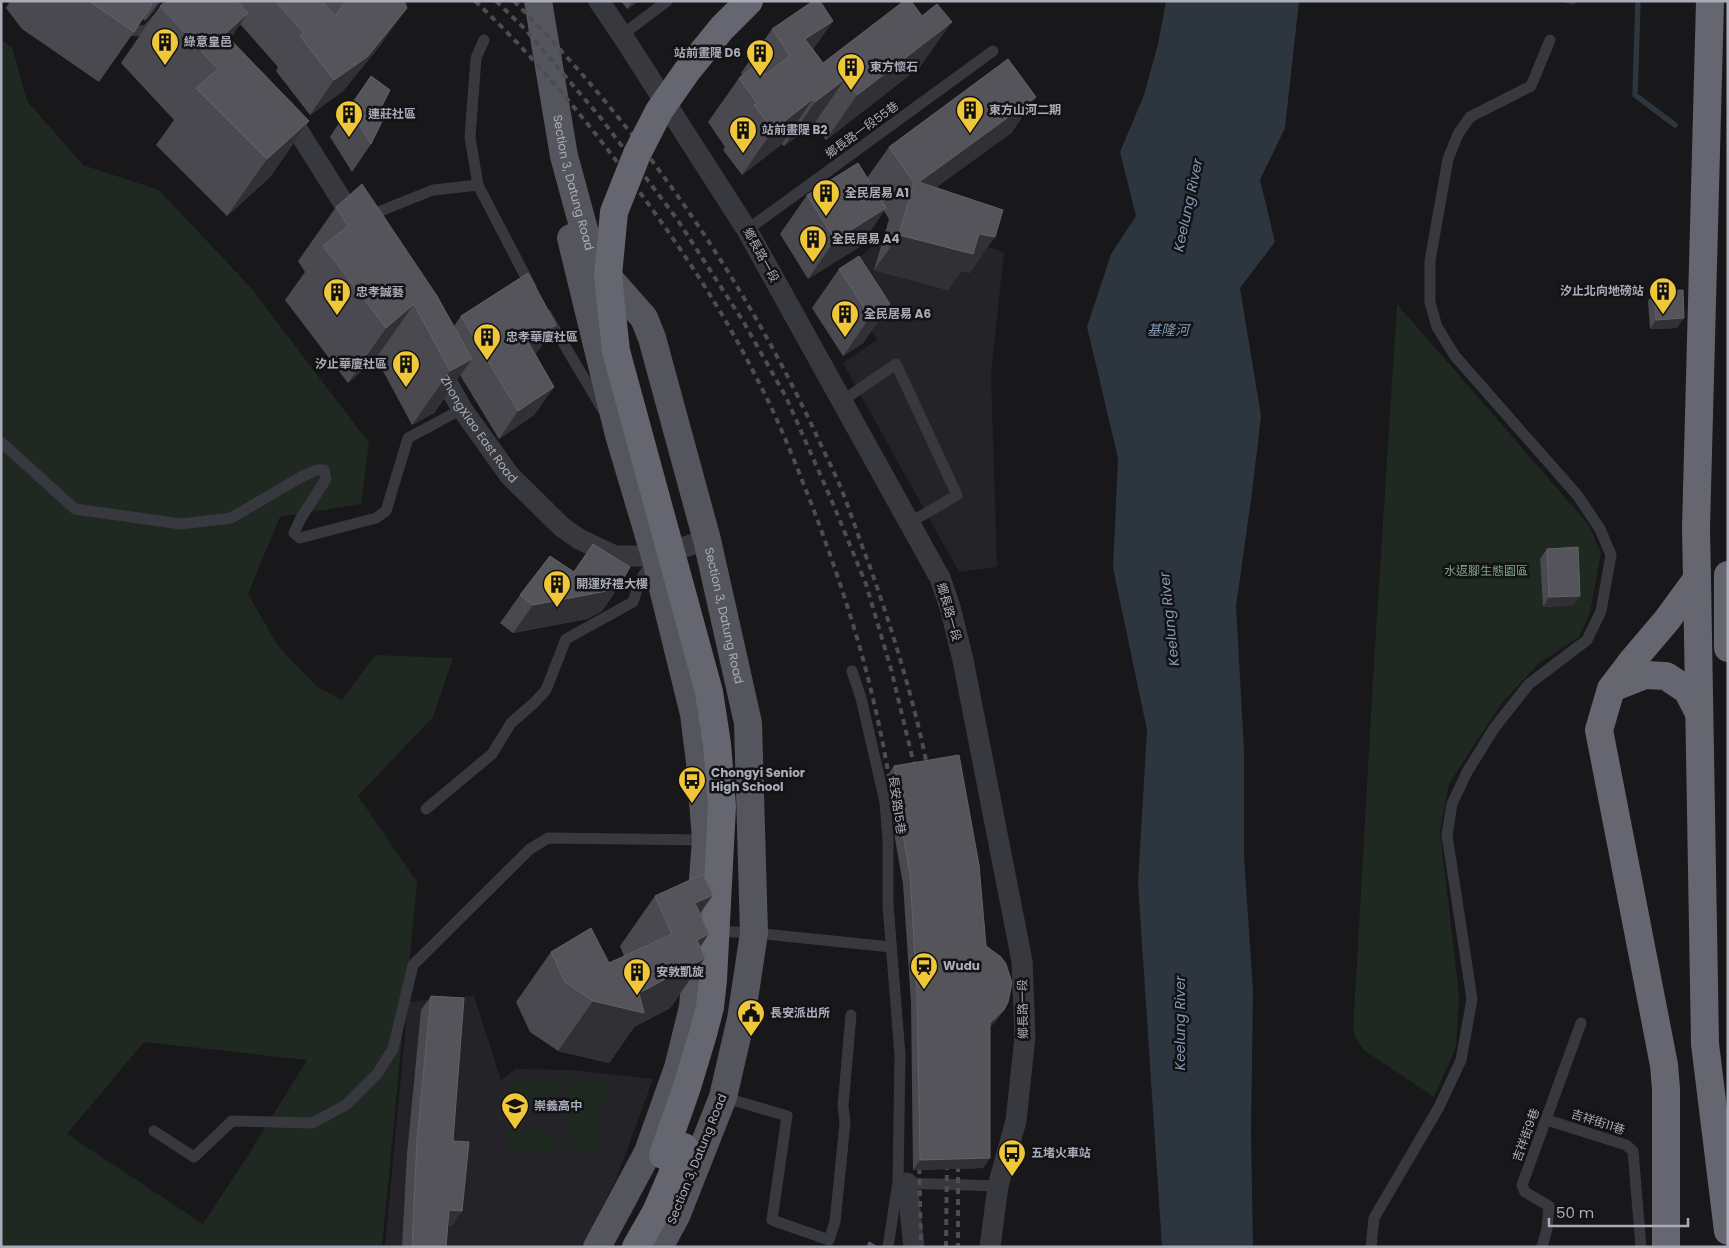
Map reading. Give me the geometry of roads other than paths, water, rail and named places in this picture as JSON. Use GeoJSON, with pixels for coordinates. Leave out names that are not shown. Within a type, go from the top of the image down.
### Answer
{"type":"FeatureCollection","features":[{"type":"Feature","properties":{"kind":"highway"},"geometry":{"type":"LineString","coordinates":[[636,1247],[656,1212],[673,1151],[687,1086],[710,1007],[722,806],[717,744],[709,692],[616,351],[608,276],[614,212],[637,154],[659,111],[687,71],[722,28],[749,1]]}},
{"type":"Feature","properties":{"kind":"highway"},"geometry":{"type":"LineString","coordinates":[[616,1247],[673,1151],[710,1064],[728,981],[733,859],[729,743],[721,687],[628,348],[622,304],[627,212],[640,178],[670,118],[712,60],[765,1]]}},
{"type":"Feature","properties":{"kind":"highway"},"geometry":{"type":"LineString","coordinates":[[1710,1],[1696,518],[1705,1044],[1728,1231]]}},
{"type":"Feature","properties":{"kind":"highway"},"geometry":{"type":"LineString","coordinates":[[1728,575],[1728,648]]}},
{"type":"Feature","properties":{"kind":"highway"},"geometry":{"type":"LineString","coordinates":[[1666,1247],[1664,1064],[1600,730],[1611,689],[1667,620],[1697,579]]}},
{"type":"Feature","properties":{"kind":"highway"},"geometry":{"type":"LineString","coordinates":[[1611,689],[1645,675],[1666,676],[1687,690],[1699,713]]}},
{"type":"Feature","properties":{"kind":"main road","name":"Section 3, Datung Road"},"geometry":{"type":"LineString","coordinates":[[525,1],[552,160],[619,435],[655,556],[694,714],[706,840],[693,1008],[678,1068],[648,1152],[597,1247]]}},
{"type":"Feature","properties":{"kind":"main road","name":"Section 3, Datung Road"},"geometry":{"type":"LineString","coordinates":[[538,1],[564,156],[592,259],[644,318],[652,338],[707,540],[748,723],[754,932],[741,1019],[723,1097],[676,1216],[659,1247]]}},
{"type":"Feature","properties":{"kind":"street","name":"鄉長路一段"},"geometry":{"type":"LineString","coordinates":[[599,1],[747,230],[940,578],[950,607],[963,660],[1022,961],[1025,1037],[1016,1121],[998,1186],[990,1247]]}},
{"type":"Feature","properties":{"kind":"street"},"geometry":{"type":"LineString","coordinates":[[274,95],[369,246]]}},
{"type":"Feature","properties":{"kind":"street","name":"ZhongXiao East Road"},"geometry":{"type":"LineString","coordinates":[[428,349],[462,409],[510,476],[562,527],[579,539],[615,556],[655,556],[707,540]]}},
{"type":"Feature","properties":{"kind":"street"},"geometry":{"type":"LineString","coordinates":[[902,1183],[914,1247]]}},
{"type":"Feature","properties":{"kind":"lane"},"geometry":{"type":"LineString","coordinates":[[107,25],[115,30],[146,31],[174,1]]}},
{"type":"Feature","properties":{"kind":"lane"},"geometry":{"type":"LineString","coordinates":[[622,35],[667,1]]}},
{"type":"Feature","properties":{"kind":"lane"},"geometry":{"type":"LineString","coordinates":[[484,40],[476,58],[470,137],[478,184],[538,301],[619,435]]}},
{"type":"Feature","properties":{"kind":"lane"},"geometry":{"type":"LineString","coordinates":[[1371,1247],[1374,1218],[1440,1107],[1461,1060],[1472,999],[1447,835],[1452,804],[1467,772],[1495,727],[1529,684],[1587,640],[1601,611],[1610,555],[1600,529],[1578,496],[1455,356],[1438,327],[1430,302],[1430,262],[1448,159],[1458,134],[1470,117],[1531,86],[1550,40]]}},
{"type":"Feature","properties":{"kind":"lane","name":"鄉長路一段55巷"},"geometry":{"type":"LineString","coordinates":[[747,230],[993,51]]}},
{"type":"Feature","properties":{"kind":"lane"},"geometry":{"type":"LineString","coordinates":[[355,221],[432,190],[478,184]]}},
{"type":"Feature","properties":{"kind":"lane"},"geometry":{"type":"LineString","coordinates":[[842,401],[896,364],[957,495],[909,522]]}},
{"type":"Feature","properties":{"kind":"lane"},"geometry":{"type":"LineString","coordinates":[[1,442],[75,509],[181,524],[231,518],[316,470],[324,470],[326,479],[301,518],[294,533],[300,538],[376,518],[386,510],[408,438],[462,409]]}},
{"type":"Feature","properties":{"kind":"lane"},"geometry":{"type":"LineString","coordinates":[[426,809],[492,754],[511,723],[546,690],[566,639],[633,602],[640,581],[655,556]]}},
{"type":"Feature","properties":{"kind":"lane","name":"長安路15巷"},"geometry":{"type":"LineString","coordinates":[[852,671],[885,802],[888,839],[888,905],[900,1055],[902,1183],[888,1247]]}},
{"type":"Feature","properties":{"kind":"lane"},"geometry":{"type":"LineString","coordinates":[[154,1131],[194,1158],[232,1121],[312,1124],[346,1105],[377,1074],[392,1049],[413,965],[530,849],[548,838],[706,840]]}},
{"type":"Feature","properties":{"kind":"lane"},"geometry":{"type":"LineString","coordinates":[[699,931],[754,932],[891,947]]}},
{"type":"Feature","properties":{"kind":"lane"},"geometry":{"type":"LineString","coordinates":[[723,1097],[787,1116],[772,1220],[829,1240],[835,1222],[845,1123],[844,1106],[851,1015]]}},
{"type":"Feature","properties":{"kind":"lane","name":"吉祥街9巷"},"geometry":{"type":"LineString","coordinates":[[1542,1247],[1547,1229],[1549,1206],[1525,1192],[1522,1185],[1581,1023]]}},
{"type":"Feature","properties":{"kind":"lane","name":"吉祥街11巷"},"geometry":{"type":"LineString","coordinates":[[1547,1120],[1626,1145],[1632,1151],[1641,1247]]}},
{"type":"Feature","properties":{"kind":"lane"},"geometry":{"type":"LineString","coordinates":[[902,1183],[998,1186]]}},
{"type":"Feature","properties":{"kind":"water","name":"基隆河"},"geometry":{"type":"Polygon","coordinates":[[[1166,1],[1299,1],[1285,128],[1260,180],[1275,242],[1240,288],[1261,416],[1236,606],[1244,751],[1244,856],[1253,991],[1251,1133],[1253,1247],[1162,1247],[1138,883],[1147,730],[1113,568],[1118,458],[1087,327],[1111,254],[1136,216],[1120,152],[1144,95],[1158,44],[1166,1]]]}},
{"type":"Feature","properties":{"kind":"waterway"},"geometry":{"type":"LineString","coordinates":[[1638,1],[1635,95],[1675,125]]}},
{"type":"Feature","properties":{"kind":"railway"},"geometry":{"type":"LineString","coordinates":[[475,1],[537,64],[612,155],[682,251],[714,301],[743,353],[773,410],[787,443],[839,580],[868,678],[891,788]]}},
{"type":"Feature","properties":{"kind":"railway"},"geometry":{"type":"LineString","coordinates":[[496,1],[525,29],[600,117],[677,219],[743,321],[786,397],[866,584],[891,669],[917,777]]}},
{"type":"Feature","properties":{"kind":"railway"},"geometry":{"type":"LineString","coordinates":[[514,1],[603,99],[683,203],[754,315],[786,373],[845,497],[869,564],[903,668],[929,775]]}},
{"type":"Feature","properties":{"kind":"railway"},"geometry":{"type":"LineString","coordinates":[[946,1247],[947,1155]]}},
{"type":"Feature","properties":{"kind":"railway"},"geometry":{"type":"LineString","coordinates":[[958,1155],[958,1247]]}},
{"type":"Feature","properties":{"kind":"railway"},"geometry":{"type":"LineString","coordinates":[[919,1157],[921,1247]]}},
{"type":"Feature","properties":{"kind":"place","name":"綠意皇邑"},"geometry":{"type":"Point","coordinates":[165,66]}},
{"type":"Feature","properties":{"kind":"place","name":"站前畫隄 D6"},"geometry":{"type":"Point","coordinates":[760,77]}},
{"type":"Feature","properties":{"kind":"place","name":"東方懷石"},"geometry":{"type":"Point","coordinates":[851,91]}},
{"type":"Feature","properties":{"kind":"place","name":"東方山河二期"},"geometry":{"type":"Point","coordinates":[970,134]}},
{"type":"Feature","properties":{"kind":"place","name":"連莊社區"},"geometry":{"type":"Point","coordinates":[349,138]}},
{"type":"Feature","properties":{"kind":"place","name":"站前畫隄 B2"},"geometry":{"type":"Point","coordinates":[743,154]}},
{"type":"Feature","properties":{"kind":"place","name":"全民居易 A1"},"geometry":{"type":"Point","coordinates":[826,217]}},
{"type":"Feature","properties":{"kind":"place","name":"全民居易 A4"},"geometry":{"type":"Point","coordinates":[813,263]}},
{"type":"Feature","properties":{"kind":"place","name":"汐止北向地磅站"},"geometry":{"type":"Point","coordinates":[1663,315]}},
{"type":"Feature","properties":{"kind":"place","name":"忠孝誠藝"},"geometry":{"type":"Point","coordinates":[337,316]}},
{"type":"Feature","properties":{"kind":"place","name":"全民居易 A6"},"geometry":{"type":"Point","coordinates":[845,338]}},
{"type":"Feature","properties":{"kind":"place","name":"忠孝華廈社區"},"geometry":{"type":"Point","coordinates":[487,361]}},
{"type":"Feature","properties":{"kind":"place","name":"汐止華廈社區"},"geometry":{"type":"Point","coordinates":[406,388]}},
{"type":"Feature","properties":{"kind":"place","name":"開運好禮大樓"},"geometry":{"type":"Point","coordinates":[557,608]}},
{"type":"Feature","properties":{"kind":"place","name":"Chongyi Senior High School"},"geometry":{"type":"Point","coordinates":[692,804]}},
{"type":"Feature","properties":{"kind":"place","name":"Wudu"},"geometry":{"type":"Point","coordinates":[924,990]}},
{"type":"Feature","properties":{"kind":"place","name":"安敦凱旋"},"geometry":{"type":"Point","coordinates":[637,996]}},
{"type":"Feature","properties":{"kind":"place","name":"長安派出所"},"geometry":{"type":"Point","coordinates":[751,1037]}},
{"type":"Feature","properties":{"kind":"place","name":"崇義高中"},"geometry":{"type":"Point","coordinates":[515,1130]}},
{"type":"Feature","properties":{"kind":"place","name":"五堵火車站"},"geometry":{"type":"Point","coordinates":[1012,1177]}},
{"type":"Feature","properties":{"kind":"water label","name":"Keelung River"},"geometry":{"type":"Point","coordinates":[1188,205]}},
{"type":"Feature","properties":{"kind":"water label","name":"Keelung River"},"geometry":{"type":"Point","coordinates":[1169,619]}},
{"type":"Feature","properties":{"kind":"water label","name":"Keelung River"},"geometry":{"type":"Point","coordinates":[1180,1023]}},
{"type":"Feature","properties":{"kind":"park label","name":"水返腳生態園區"},"geometry":{"type":"Point","coordinates":[1486,571]}}]}
